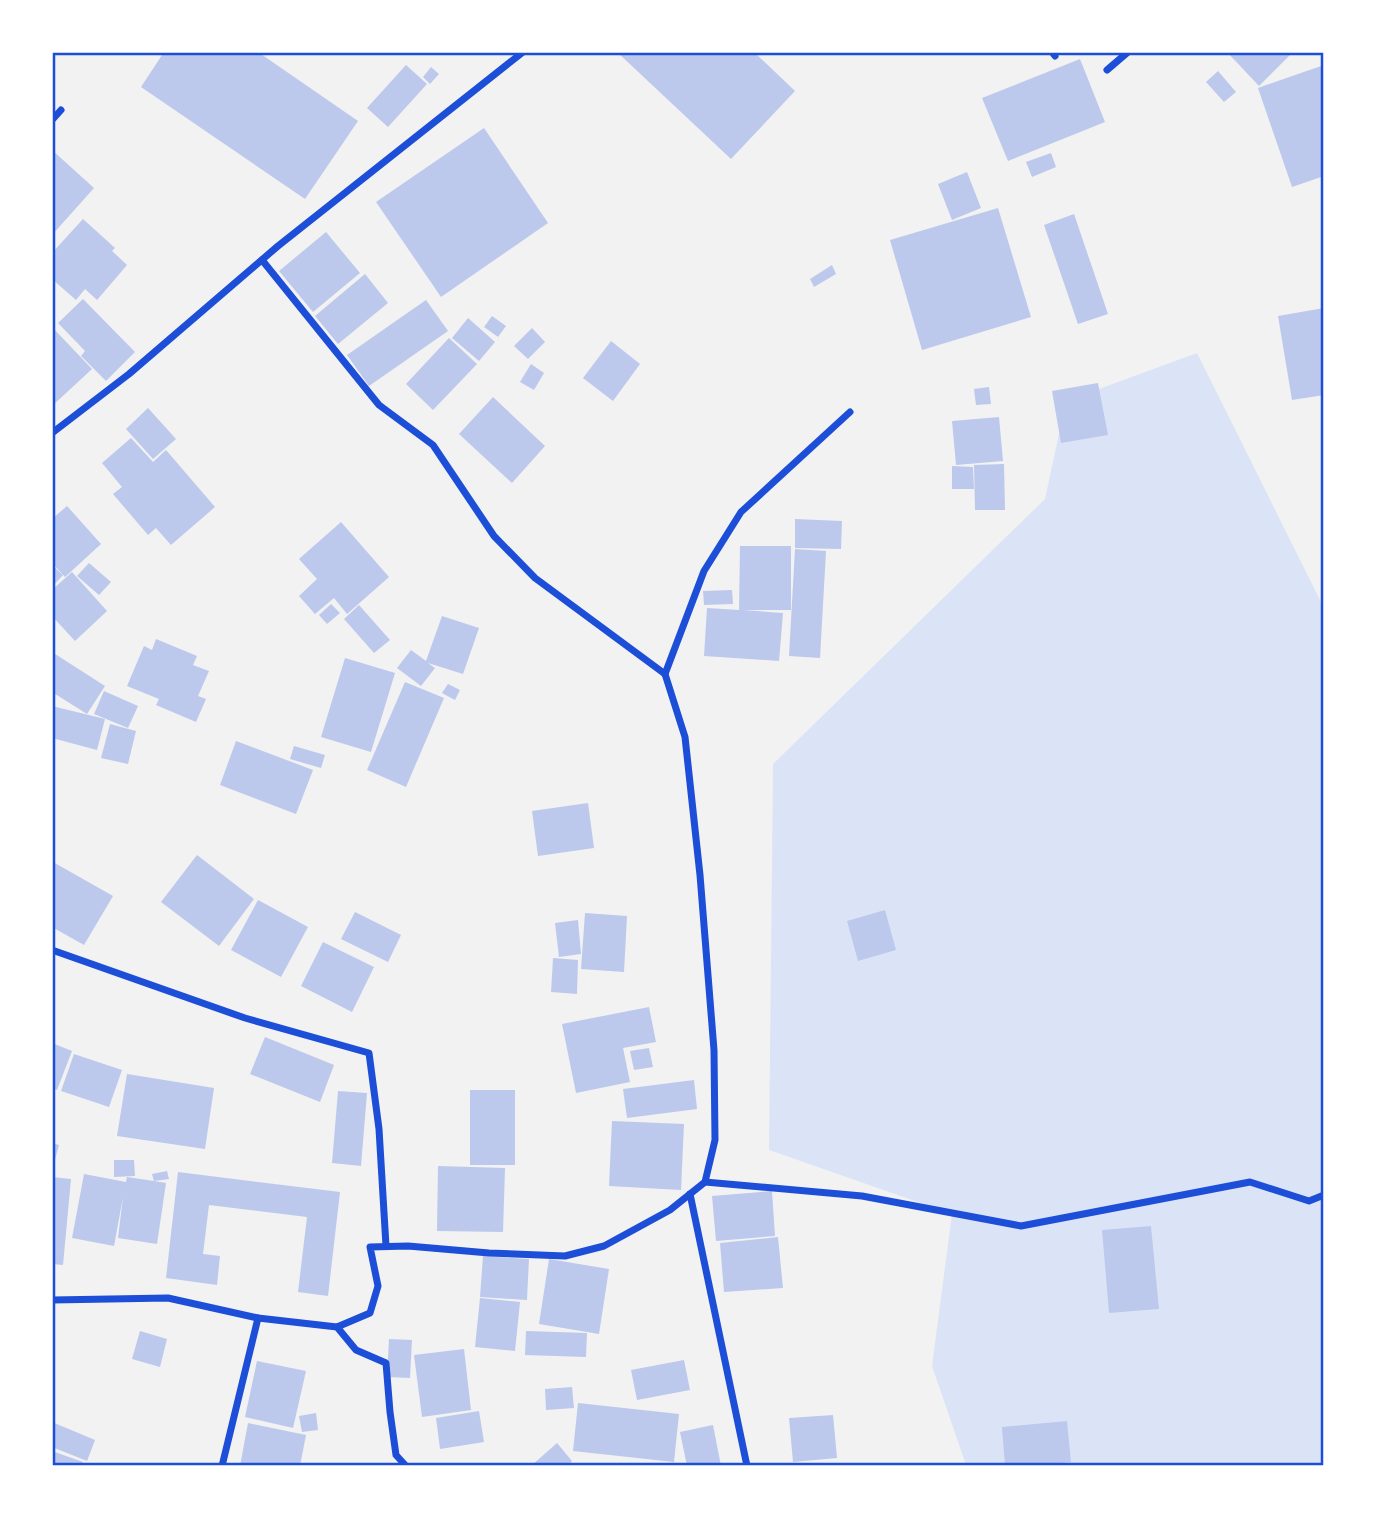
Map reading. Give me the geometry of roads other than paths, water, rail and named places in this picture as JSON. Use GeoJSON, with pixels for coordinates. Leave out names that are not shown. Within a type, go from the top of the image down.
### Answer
{"type":"FeatureCollection","features":[{"type":"Feature","properties":{"kind":"street"},"geometry":{"type":"LineString","coordinates":[[52,433],[129,373],[262,260],[523,52]]}},
{"type":"Feature","properties":{"kind":"street"},"geometry":{"type":"LineString","coordinates":[[1107,70],[1128,52]]}},
{"type":"Feature","properties":{"kind":"street"},"geometry":{"type":"LineString","coordinates":[[52,120],[61,110]]}},
{"type":"Feature","properties":{"kind":"street"},"geometry":{"type":"LineString","coordinates":[[52,1300],[168,1298],[258,1318],[337,1327],[370,1313],[379,1286],[370,1247],[408,1246],[565,1256],[604,1246],[670,1210],[705,1182],[715,1140],[714,1050],[700,876],[685,737],[665,674],[535,578],[494,536],[433,444],[379,405],[262,260]]}},
{"type":"Feature","properties":{"kind":"street"},"geometry":{"type":"LineString","coordinates":[[665,674],[704,571],[741,512],[849,412]]}},
{"type":"Feature","properties":{"kind":"street"},"geometry":{"type":"LineString","coordinates":[[52,950],[245,1018],[369,1053],[379,1129],[386,1246]]}},
{"type":"Feature","properties":{"kind":"street"},"geometry":{"type":"LineString","coordinates":[[705,1182],[862,1196],[1021,1226],[1250,1182],[1309,1201],[1324,1195]]}},
{"type":"Feature","properties":{"kind":"street"},"geometry":{"type":"LineString","coordinates":[[690,1194],[747,1465]]}},
{"type":"Feature","properties":{"kind":"street"},"geometry":{"type":"LineString","coordinates":[[222,1465],[258,1318]]}},
{"type":"Feature","properties":{"kind":"street"},"geometry":{"type":"LineString","coordinates":[[337,1327],[356,1350],[386,1363],[396,1455],[406,1465]]}}]}
